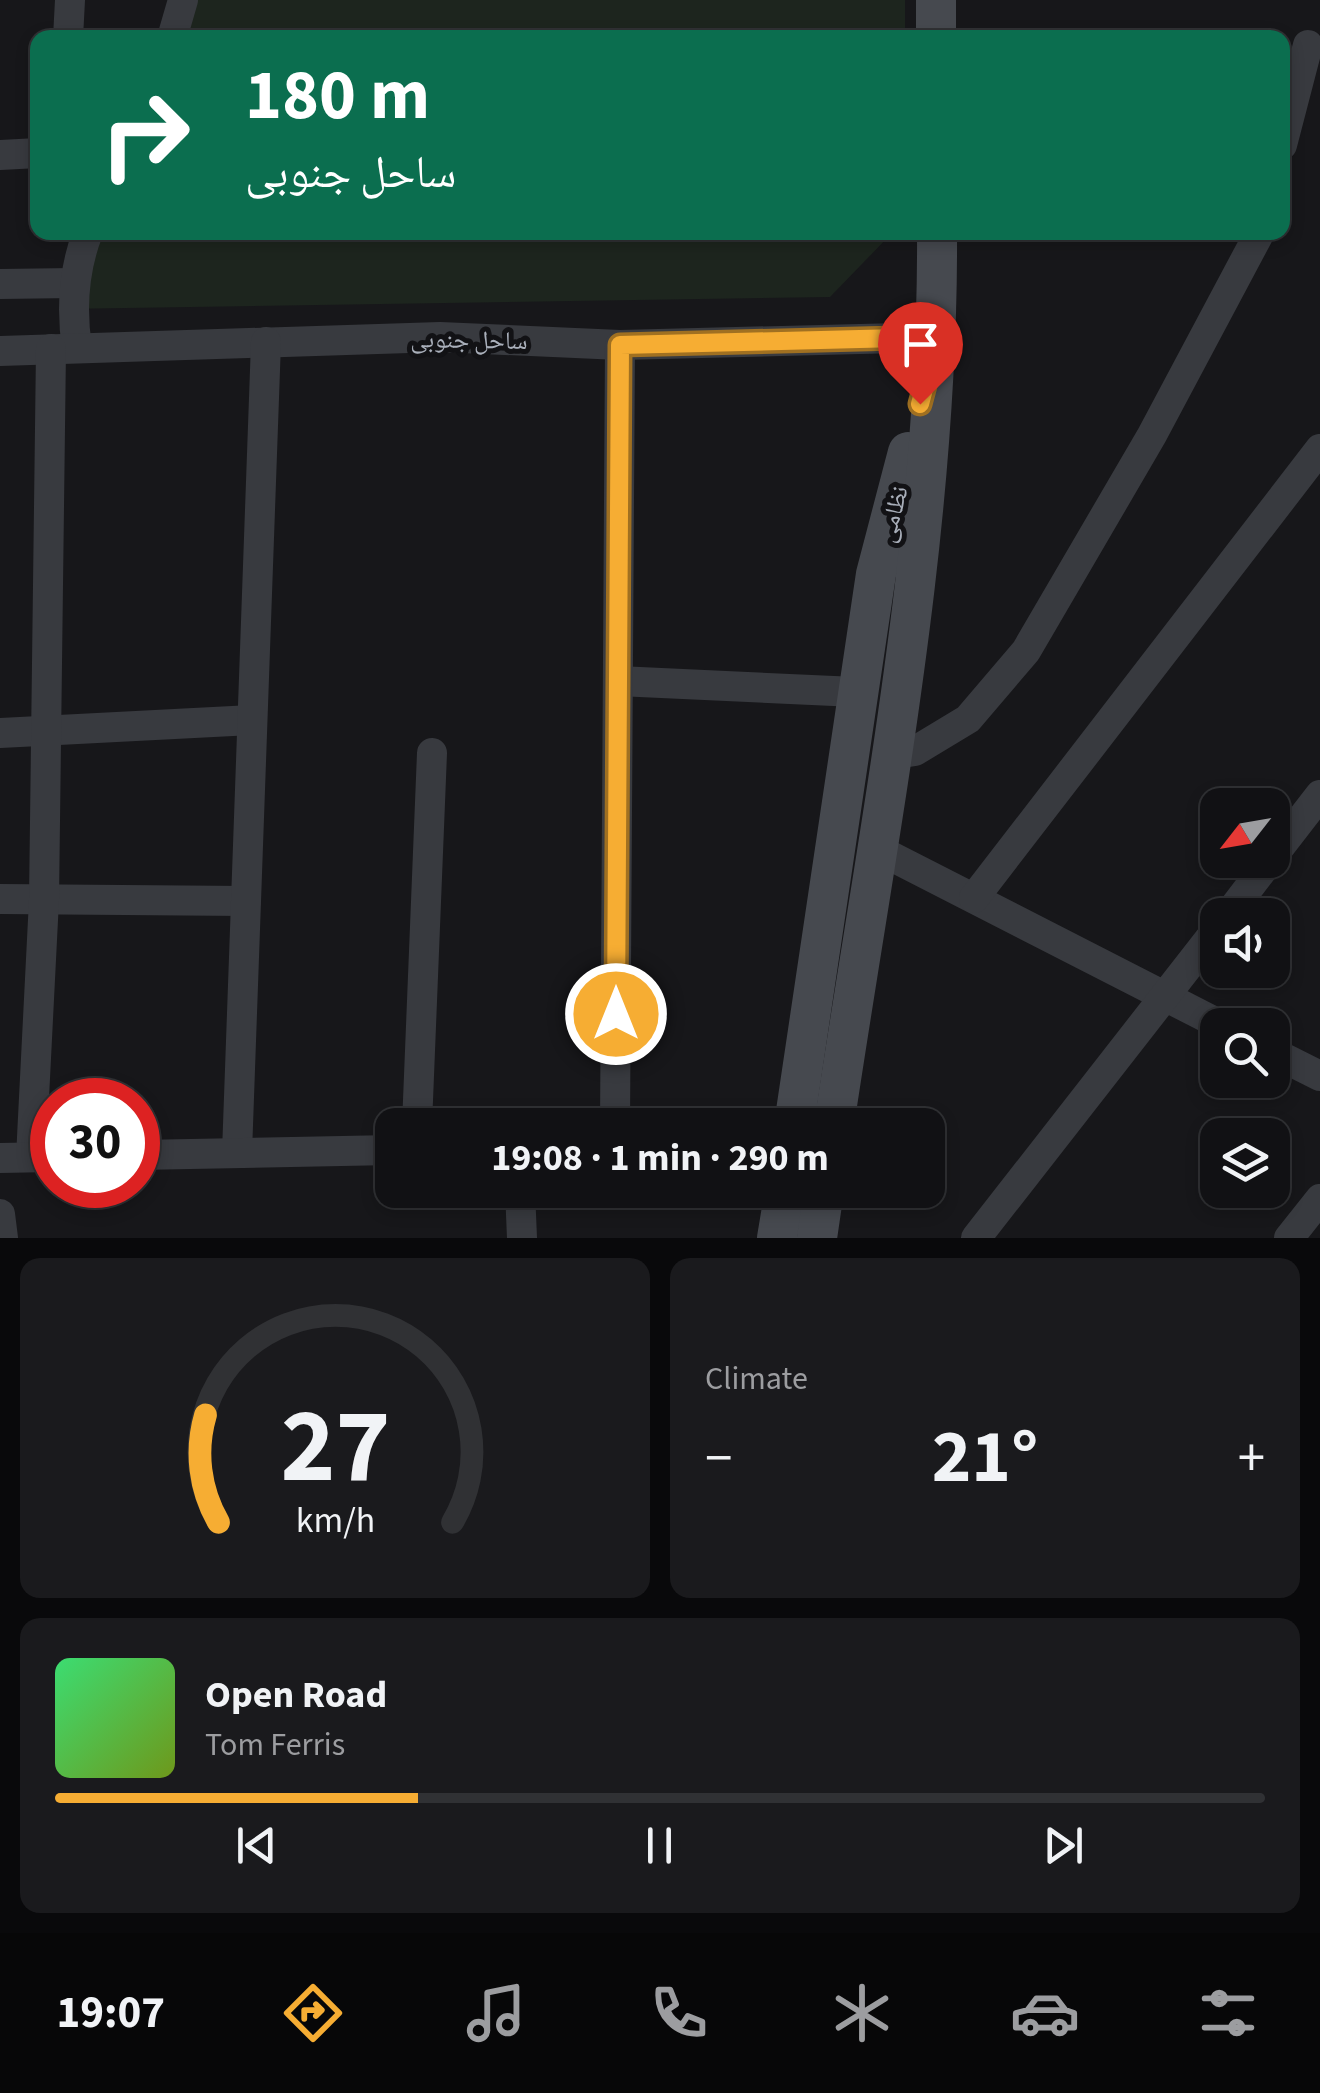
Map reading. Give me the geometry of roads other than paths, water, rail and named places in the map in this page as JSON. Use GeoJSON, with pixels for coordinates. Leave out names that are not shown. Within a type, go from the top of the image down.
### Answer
{"type":"FeatureCollection","features":[{"type":"Feature","properties":{"kind":"street"},"geometry":{"type":"LineString","coordinates":[[68,30],[70,0]]}},
{"type":"Feature","properties":{"kind":"street"},"geometry":{"type":"LineString","coordinates":[[174,30],[183,0]]}},
{"type":"Feature","properties":{"kind":"street"},"geometry":{"type":"LineString","coordinates":[[936,0],[936,30]]}},
{"type":"Feature","properties":{"kind":"street"},"geometry":{"type":"LineString","coordinates":[[1290,114],[1308,45]]}},
{"type":"Feature","properties":{"kind":"street"},"geometry":{"type":"LineString","coordinates":[[0,154],[30,153]]}},
{"type":"Feature","properties":{"kind":"street"},"geometry":{"type":"LineString","coordinates":[[28,1157],[44,900],[46,730],[64,349],[74,283],[86,240]]}},
{"type":"Feature","properties":{"kind":"street"},"geometry":{"type":"LineString","coordinates":[[938,240],[938,337]]}},
{"type":"Feature","properties":{"kind":"street"},"geometry":{"type":"LineString","coordinates":[[889,755],[916,750],[968,719],[1026,651],[1152,436],[1256,240]]}},
{"type":"Feature","properties":{"kind":"street"},"geometry":{"type":"LineString","coordinates":[[0,284],[74,283]]}},
{"type":"Feature","properties":{"kind":"street","name":"ساحل جنوبی"},"geometry":{"type":"LineString","coordinates":[[0,350],[440,336],[620,345],[938,337]]}},
{"type":"Feature","properties":{"kind":"street","name":"نظامی"},"geometry":{"type":"LineString","coordinates":[[796,1108],[876,574],[938,337]]}},
{"type":"Feature","properties":{"kind":"street","name":"نظامی"},"geometry":{"type":"LineString","coordinates":[[837,1108],[917,560],[938,337]]}},
{"type":"Feature","properties":{"kind":"street"},"geometry":{"type":"LineString","coordinates":[[237,1153],[266,342]]}},
{"type":"Feature","properties":{"kind":"street"},"geometry":{"type":"LineString","coordinates":[[615,1108],[620,345]]}},
{"type":"Feature","properties":{"kind":"street"},"geometry":{"type":"LineString","coordinates":[[974,898],[1320,449]]}},
{"type":"Feature","properties":{"kind":"street"},"geometry":{"type":"LineString","coordinates":[[618,682],[856,692]]}},
{"type":"Feature","properties":{"kind":"street"},"geometry":{"type":"LineString","coordinates":[[0,733],[252,720]]}},
{"type":"Feature","properties":{"kind":"street"},"geometry":{"type":"LineString","coordinates":[[418,1108],[432,753]]}},
{"type":"Feature","properties":{"kind":"street"},"geometry":{"type":"LineString","coordinates":[[1290,833],[1320,794]]}},
{"type":"Feature","properties":{"kind":"street"},"geometry":{"type":"LineString","coordinates":[[875,848],[1200,1015]]}},
{"type":"Feature","properties":{"kind":"street"},"geometry":{"type":"LineString","coordinates":[[1241,898],[1256,878]]}},
{"type":"Feature","properties":{"kind":"street"},"geometry":{"type":"LineString","coordinates":[[0,899],[246,901]]}},
{"type":"Feature","properties":{"kind":"street"},"geometry":{"type":"LineString","coordinates":[[976,1238],[1200,951]]}},
{"type":"Feature","properties":{"kind":"street"},"geometry":{"type":"LineString","coordinates":[[1290,1061],[1320,1076]]}},
{"type":"Feature","properties":{"kind":"street"},"geometry":{"type":"LineString","coordinates":[[160,1155],[375,1150]]}},
{"type":"Feature","properties":{"kind":"street"},"geometry":{"type":"LineString","coordinates":[[1288,1238],[1320,1200]]}},
{"type":"Feature","properties":{"kind":"street"},"geometry":{"type":"LineString","coordinates":[[521,1208],[522,1238]]}},
{"type":"Feature","properties":{"kind":"street"},"geometry":{"type":"LineString","coordinates":[[778,1238],[782,1208]]}},
{"type":"Feature","properties":{"kind":"street"},"geometry":{"type":"LineString","coordinates":[[817,1238],[821,1208]]}},
{"type":"Feature","properties":{"kind":"street"},"geometry":{"type":"LineString","coordinates":[[0,1214],[3,1238]]}}]}
